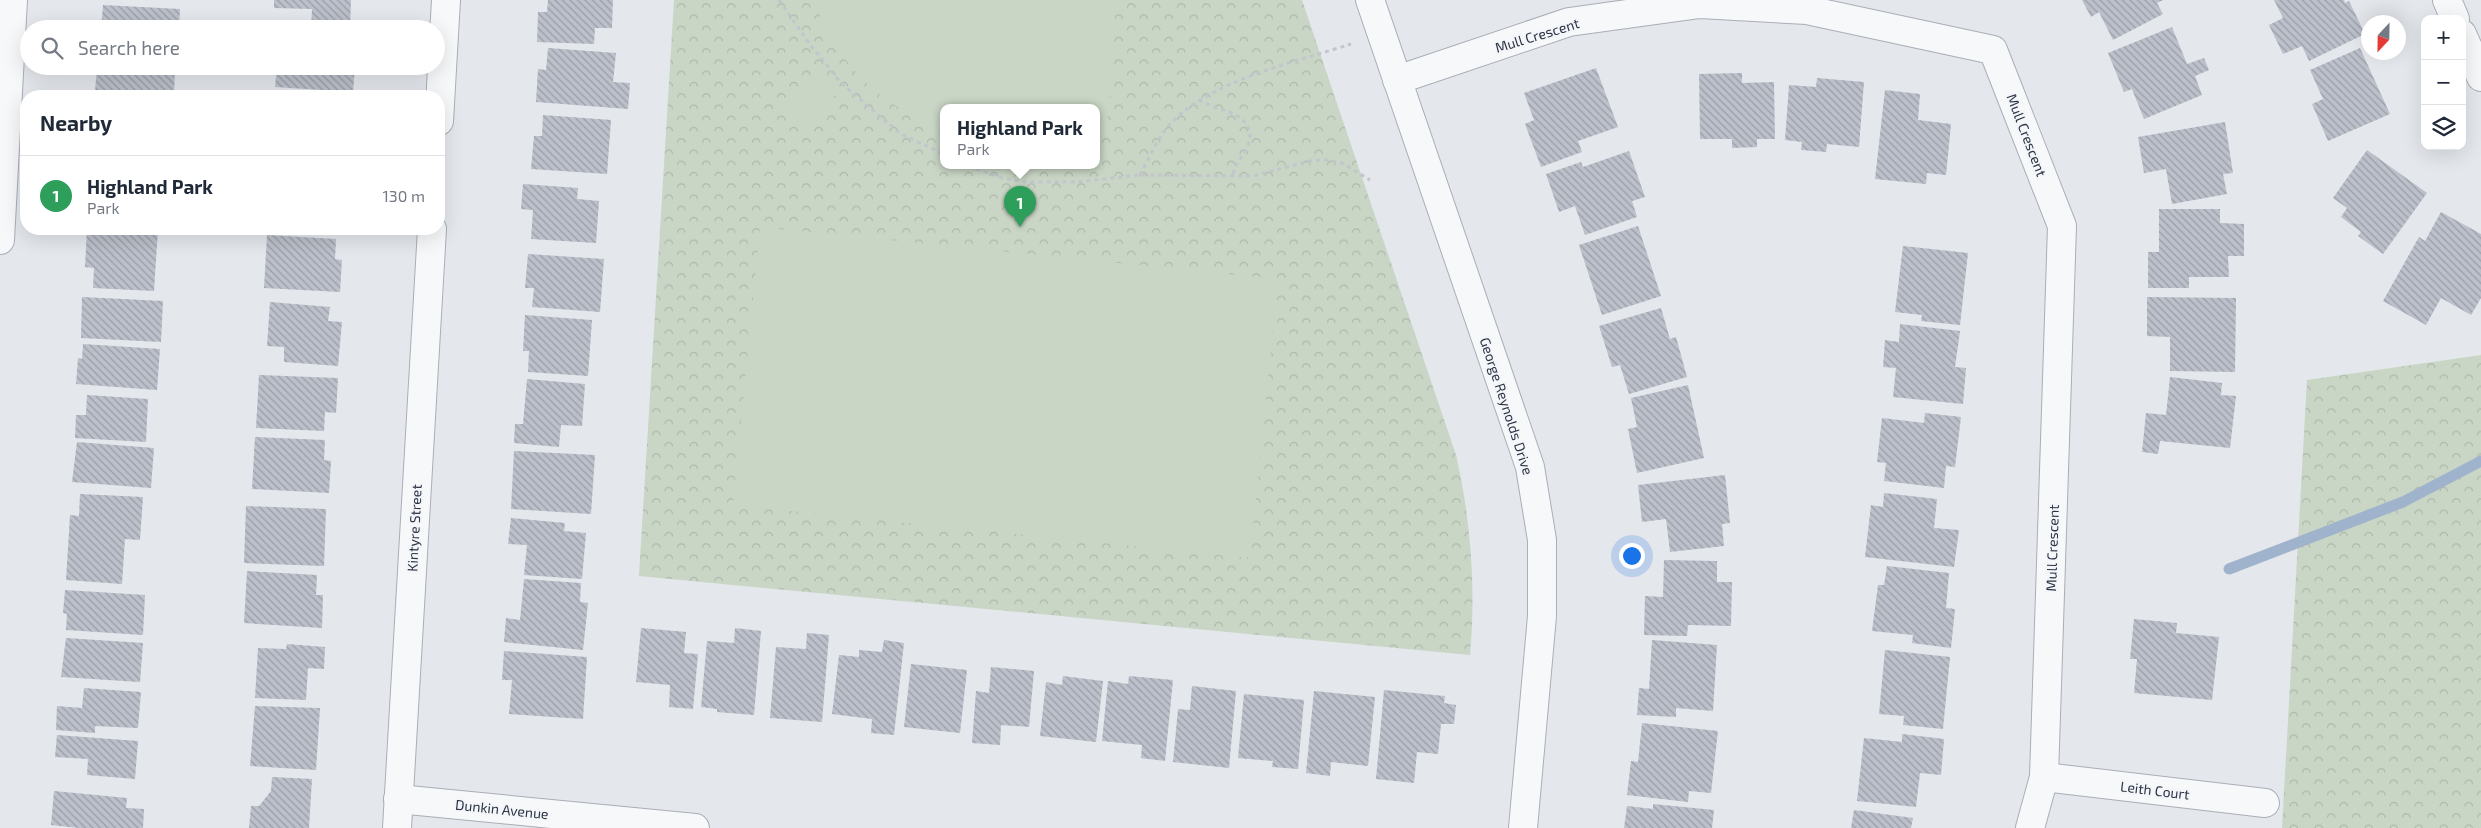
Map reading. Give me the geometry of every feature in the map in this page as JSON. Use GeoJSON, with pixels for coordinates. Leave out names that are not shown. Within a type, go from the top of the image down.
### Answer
{"type":"FeatureCollection","features":[{"type":"Feature","properties":{"kind":"street"},"geometry":{"type":"LineString","coordinates":[[0,240],[3,150],[13,0]]}},
{"type":"Feature","properties":{"kind":"street"},"geometry":{"type":"LineString","coordinates":[[445,20],[446,0]]}},
{"type":"Feature","properties":{"kind":"street","name":"George Reynolds Drive"},"geometry":{"type":"LineString","coordinates":[[1370,0],[1530,467],[1542,540],[1542,616],[1523,828]]}},
{"type":"Feature","properties":{"kind":"street"},"geometry":{"type":"LineString","coordinates":[[2447,0],[2453,15]]}},
{"type":"Feature","properties":{"kind":"street","name":"Mull Crescent"},"geometry":{"type":"LineString","coordinates":[[1397,80],[1569,22],[1700,4],[1807,10],[1993,50],[2062,226],[2044,777],[2030,828]]}},
{"type":"Feature","properties":{"kind":"street"},"geometry":{"type":"LineString","coordinates":[[2466,43],[2481,77]]}},
{"type":"Feature","properties":{"kind":"street"},"geometry":{"type":"LineString","coordinates":[[441,90],[442,75]]}},
{"type":"Feature","properties":{"kind":"street","name":"Kintyre Street"},"geometry":{"type":"LineString","coordinates":[[397,828],[432,235]]}},
{"type":"Feature","properties":{"kind":"street","name":"Leith Court"},"geometry":{"type":"LineString","coordinates":[[2044,777],[2265,803]]}},
{"type":"Feature","properties":{"kind":"street","name":"Dunkin Avenue"},"geometry":{"type":"LineString","coordinates":[[398,799],[695,828]]}},
{"type":"Feature","properties":{"kind":"path"},"geometry":{"type":"LineString","coordinates":[[779,0],[809,43],[841,83],[901,134],[940,152]]}},
{"type":"Feature","properties":{"kind":"path"},"geometry":{"type":"LineString","coordinates":[[1140,175],[1170,125],[1199,100],[1230,84],[1382,34]]}},
{"type":"Feature","properties":{"kind":"path"},"geometry":{"type":"LineString","coordinates":[[1199,100],[1218,110],[1238,115],[1248,128],[1249,143],[1234,168],[1232,176]]}},
{"type":"Feature","properties":{"kind":"path"},"geometry":{"type":"LineString","coordinates":[[977,169],[1002,178],[1026,182],[1077,182],[1140,175],[1252,176],[1310,161],[1326,160],[1342,164],[1370,180]]}},
{"type":"Feature","properties":{"kind":"green space"},"geometry":{"type":"Polygon","coordinates":[[[674,0],[1302,0],[1456,455],[1469,529],[1471,554],[1472,630],[1470,655],[639,576],[674,0]]]}},
{"type":"Feature","properties":{"kind":"green space"},"geometry":{"type":"Polygon","coordinates":[[[814,0],[1116,0],[1107,136],[1100,138],[1100,104],[940,104],[940,129],[900,109],[864,80],[835,45],[814,0]]]}},
{"type":"Feature","properties":{"kind":"green space"},"geometry":{"type":"Polygon","coordinates":[[[822,74],[838,92],[829,101],[823,118],[806,125],[798,124],[792,120],[789,114],[788,106],[791,98],[797,89],[814,85],[822,74]]]}},
{"type":"Feature","properties":{"kind":"green space"},"geometry":{"type":"Polygon","coordinates":[[[760,227],[1278,279],[1250,558],[733,505],[760,227]]]}},
{"type":"Feature","properties":{"kind":"green space"},"geometry":{"type":"Polygon","coordinates":[[[2481,355],[2481,828],[2282,828],[2307,380],[2481,355]]]}},
{"type":"Feature","properties":{"kind":"building"},"geometry":{"type":"Polygon","coordinates":[[[274,0],[351,0],[350,20],[311,20],[312,9],[274,8],[274,0]]]}},
{"type":"Feature","properties":{"kind":"building"},"geometry":{"type":"Polygon","coordinates":[[[548,0],[613,0],[612,28],[595,28],[594,44],[537,42],[538,12],[547,12],[548,0]]]}},
{"type":"Feature","properties":{"kind":"building"},"geometry":{"type":"Polygon","coordinates":[[[2082,0],[2163,0],[2157,3],[2163,14],[2113,40],[2099,12],[2091,17],[2082,0]]]}},
{"type":"Feature","properties":{"kind":"building"},"geometry":{"type":"Polygon","coordinates":[[[2274,0],[2344,0],[2345,3],[2349,1],[2361,26],[2361,36],[2309,61],[2302,46],[2283,54],[2269,25],[2283,18],[2274,0]]]}},
{"type":"Feature","properties":{"kind":"building"},"geometry":{"type":"Polygon","coordinates":[[[103,5],[180,9],[179,20],[102,20],[103,5]]]}},
{"type":"Feature","properties":{"kind":"building"},"geometry":{"type":"Polygon","coordinates":[[[2172,27],[2187,64],[2204,58],[2209,70],[2195,76],[2202,95],[2144,119],[2132,89],[2124,92],[2108,53],[2172,27]]]}},
{"type":"Feature","properties":{"kind":"building"},"geometry":{"type":"Polygon","coordinates":[[[548,48],[616,53],[613,82],[630,83],[628,109],[536,102],[538,69],[546,70],[548,48]]]}},
{"type":"Feature","properties":{"kind":"building"},"geometry":{"type":"Polygon","coordinates":[[[2360,48],[2361,60],[2365,60],[2390,114],[2328,141],[2312,104],[2323,99],[2310,70],[2360,48]]]}},
{"type":"Feature","properties":{"kind":"building"},"geometry":{"type":"Polygon","coordinates":[[[1596,68],[1618,127],[1578,141],[1582,152],[1541,167],[1525,124],[1534,120],[1524,93],[1596,68]]]}},
{"type":"Feature","properties":{"kind":"building"},"geometry":{"type":"Polygon","coordinates":[[[1742,73],[1742,83],[1774,82],[1775,139],[1757,139],[1757,147],[1732,148],[1732,139],[1700,139],[1699,74],[1742,73]]]}},
{"type":"Feature","properties":{"kind":"building"},"geometry":{"type":"Polygon","coordinates":[[[96,75],[175,75],[174,90],[95,90],[96,75]]]}},
{"type":"Feature","properties":{"kind":"building"},"geometry":{"type":"Polygon","coordinates":[[[276,75],[354,75],[353,90],[275,87],[276,75]]]}},
{"type":"Feature","properties":{"kind":"building"},"geometry":{"type":"Polygon","coordinates":[[[1817,78],[1864,82],[1859,147],[1827,144],[1826,152],[1801,150],[1802,142],[1785,140],[1789,85],[1816,87],[1817,78]]]}},
{"type":"Feature","properties":{"kind":"building"},"geometry":{"type":"Polygon","coordinates":[[[1885,90],[1920,94],[1918,120],[1951,124],[1946,175],[1927,173],[1926,184],[1875,179],[1885,90]]]}},
{"type":"Feature","properties":{"kind":"building"},"geometry":{"type":"Polygon","coordinates":[[[543,115],[611,120],[607,174],[531,169],[534,136],[542,136],[543,115]]]}},
{"type":"Feature","properties":{"kind":"building"},"geometry":{"type":"Polygon","coordinates":[[[2225,122],[2233,173],[2223,174],[2227,194],[2172,204],[2166,169],[2144,173],[2138,137],[2225,122]]]}},
{"type":"Feature","properties":{"kind":"building"},"geometry":{"type":"Polygon","coordinates":[[[2367,150],[2427,193],[2383,254],[2358,236],[2361,232],[2341,217],[2347,208],[2333,198],[2367,150]]]}},
{"type":"Feature","properties":{"kind":"building"},"geometry":{"type":"Polygon","coordinates":[[[1629,151],[1645,197],[1632,201],[1637,217],[1585,235],[1575,206],[1559,212],[1546,174],[1581,162],[1583,167],[1629,151]]]}},
{"type":"Feature","properties":{"kind":"building"},"geometry":{"type":"Polygon","coordinates":[[[523,184],[578,188],[577,199],[599,201],[596,243],[531,239],[533,210],[521,209],[523,184]]]}},
{"type":"Feature","properties":{"kind":"building"},"geometry":{"type":"Polygon","coordinates":[[[2159,209],[2220,209],[2220,223],[2244,224],[2244,256],[2228,256],[2229,277],[2189,277],[2189,288],[2148,288],[2148,252],[2159,252],[2159,209]]]}},
{"type":"Feature","properties":{"kind":"building"},"geometry":{"type":"Polygon","coordinates":[[[2441,212],[2481,234],[2481,298],[2471,315],[2441,298],[2426,325],[2383,301],[2419,237],[2425,241],[2441,212]]]}},
{"type":"Feature","properties":{"kind":"building"},"geometry":{"type":"Polygon","coordinates":[[[1638,226],[1661,296],[1602,315],[1579,245],[1638,226]]]}},
{"type":"Feature","properties":{"kind":"building"},"geometry":{"type":"Polygon","coordinates":[[[87,235],[158,235],[154,291],[93,288],[94,268],[85,267],[87,235]]]}},
{"type":"Feature","properties":{"kind":"building"},"geometry":{"type":"Polygon","coordinates":[[[267,235],[336,239],[335,259],[342,260],[340,292],[264,288],[267,235]]]}},
{"type":"Feature","properties":{"kind":"building"},"geometry":{"type":"Polygon","coordinates":[[[1903,246],[1968,253],[1960,325],[1921,321],[1922,315],[1895,312],[1903,246]]]}},
{"type":"Feature","properties":{"kind":"building"},"geometry":{"type":"Polygon","coordinates":[[[528,254],[604,259],[600,312],[532,307],[534,288],[525,288],[528,254]]]}},
{"type":"Feature","properties":{"kind":"building"},"geometry":{"type":"Polygon","coordinates":[[[82,297],[163,301],[161,342],[81,338],[82,297]]]}},
{"type":"Feature","properties":{"kind":"building"},"geometry":{"type":"Polygon","coordinates":[[[2147,297],[2236,298],[2235,372],[2170,371],[2170,337],[2147,336],[2147,297]]]}},
{"type":"Feature","properties":{"kind":"building"},"geometry":{"type":"Polygon","coordinates":[[[270,302],[330,307],[328,321],[342,322],[338,366],[284,362],[284,347],[267,346],[270,302]]]}},
{"type":"Feature","properties":{"kind":"building"},"geometry":{"type":"Polygon","coordinates":[[[1661,308],[1670,339],[1676,337],[1687,377],[1629,394],[1620,365],[1612,367],[1599,326],[1661,308]]]}},
{"type":"Feature","properties":{"kind":"building"},"geometry":{"type":"Polygon","coordinates":[[[525,315],[592,320],[588,376],[528,372],[529,351],[523,351],[525,315]]]}},
{"type":"Feature","properties":{"kind":"building"},"geometry":{"type":"Polygon","coordinates":[[[1900,324],[1960,331],[1955,367],[1966,368],[1963,404],[1893,397],[1896,368],[1883,367],[1885,340],[1899,342],[1900,324]]]}},
{"type":"Feature","properties":{"kind":"building"},"geometry":{"type":"Polygon","coordinates":[[[83,344],[160,349],[157,390],[76,384],[78,358],[82,359],[83,344]]]}},
{"type":"Feature","properties":{"kind":"building"},"geometry":{"type":"Polygon","coordinates":[[[259,375],[338,378],[336,413],[325,412],[324,431],[256,428],[259,375]]]}},
{"type":"Feature","properties":{"kind":"building"},"geometry":{"type":"Polygon","coordinates":[[[2170,377],[2222,383],[2221,395],[2236,396],[2230,448],[2160,441],[2158,454],[2142,452],[2146,413],[2166,415],[2170,377]]]}},
{"type":"Feature","properties":{"kind":"building"},"geometry":{"type":"Polygon","coordinates":[[[527,379],[585,384],[582,426],[561,425],[559,447],[514,443],[515,424],[523,424],[527,379]]]}},
{"type":"Feature","properties":{"kind":"building"},"geometry":{"type":"Polygon","coordinates":[[[1688,385],[1704,458],[1637,473],[1628,429],[1637,427],[1631,398],[1688,385]]]}},
{"type":"Feature","properties":{"kind":"building"},"geometry":{"type":"Polygon","coordinates":[[[87,395],[148,399],[146,442],[75,438],[76,415],[86,415],[87,395]]]}},
{"type":"Feature","properties":{"kind":"building"},"geometry":{"type":"Polygon","coordinates":[[[1925,413],[1961,417],[1955,467],[1946,466],[1944,488],[1884,481],[1886,463],[1877,462],[1882,418],[1924,423],[1925,413]]]}},
{"type":"Feature","properties":{"kind":"building"},"geometry":{"type":"Polygon","coordinates":[[[255,437],[325,440],[324,460],[331,461],[329,493],[252,489],[255,437]]]}},
{"type":"Feature","properties":{"kind":"building"},"geometry":{"type":"Polygon","coordinates":[[[77,442],[154,448],[151,488],[72,482],[77,442]]]}},
{"type":"Feature","properties":{"kind":"building"},"geometry":{"type":"Polygon","coordinates":[[[514,451],[595,455],[591,514],[511,509],[514,451]]]}},
{"type":"Feature","properties":{"kind":"building"},"geometry":{"type":"Polygon","coordinates":[[[1725,475],[1730,523],[1722,524],[1724,546],[1670,552],[1666,519],[1642,522],[1638,485],[1725,475]]]}},
{"type":"Feature","properties":{"kind":"building"},"geometry":{"type":"Polygon","coordinates":[[[1884,493],[1937,499],[1934,528],[1959,530],[1954,567],[1865,557],[1871,505],[1883,507],[1884,493]]]}},
{"type":"Feature","properties":{"kind":"building"},"geometry":{"type":"Polygon","coordinates":[[[80,494],[143,497],[140,540],[125,539],[122,584],[66,580],[70,515],[79,516],[80,494]]]}},
{"type":"Feature","properties":{"kind":"building"},"geometry":{"type":"Polygon","coordinates":[[[246,506],[326,509],[324,566],[244,563],[246,506]]]}},
{"type":"Feature","properties":{"kind":"building"},"geometry":{"type":"Polygon","coordinates":[[[511,518],[565,523],[564,531],[586,533],[582,579],[524,575],[527,545],[508,544],[511,518]]]}},
{"type":"Feature","properties":{"kind":"building"},"geometry":{"type":"Polygon","coordinates":[[[1664,560],[1717,561],[1717,582],[1732,582],[1731,626],[1688,625],[1687,636],[1644,635],[1645,596],[1663,597],[1664,560]]]}},
{"type":"Feature","properties":{"kind":"building"},"geometry":{"type":"Polygon","coordinates":[[[1887,566],[1949,573],[1946,608],[1955,609],[1951,648],[1912,643],[1913,635],[1872,631],[1878,585],[1884,585],[1887,566]]]}},
{"type":"Feature","properties":{"kind":"building"},"geometry":{"type":"Polygon","coordinates":[[[247,571],[317,575],[316,595],[323,595],[322,628],[244,623],[247,571]]]}},
{"type":"Feature","properties":{"kind":"building"},"geometry":{"type":"Polygon","coordinates":[[[524,579],[581,583],[580,602],[588,603],[583,650],[504,642],[506,618],[520,620],[524,579]]]}},
{"type":"Feature","properties":{"kind":"building"},"geometry":{"type":"Polygon","coordinates":[[[65,590],[145,595],[143,635],[66,630],[67,614],[63,613],[65,590]]]}},
{"type":"Feature","properties":{"kind":"building"},"geometry":{"type":"Polygon","coordinates":[[[2134,619],[2177,623],[2176,633],[2219,637],[2212,700],[2134,693],[2137,659],[2130,659],[2134,619]]]}},
{"type":"Feature","properties":{"kind":"building"},"geometry":{"type":"Polygon","coordinates":[[[641,628],[686,632],[684,653],[698,654],[693,709],[669,707],[670,685],[636,682],[641,628]]]}},
{"type":"Feature","properties":{"kind":"building"},"geometry":{"type":"Polygon","coordinates":[[[735,628],[761,631],[754,715],[717,712],[717,709],[701,707],[707,641],[734,643],[735,628]]]}},
{"type":"Feature","properties":{"kind":"building"},"geometry":{"type":"Polygon","coordinates":[[[807,633],[829,635],[822,722],[770,718],[776,647],[806,649],[807,633]]]}},
{"type":"Feature","properties":{"kind":"building"},"geometry":{"type":"Polygon","coordinates":[[[66,638],[143,643],[140,682],[61,677],[66,638]]]}},
{"type":"Feature","properties":{"kind":"building"},"geometry":{"type":"Polygon","coordinates":[[[884,640],[904,643],[894,735],[871,733],[872,719],[832,714],[839,655],[859,657],[859,650],[882,652],[884,640]]]}},
{"type":"Feature","properties":{"kind":"building"},"geometry":{"type":"Polygon","coordinates":[[[1652,640],[1717,645],[1713,711],[1676,708],[1676,717],[1637,715],[1639,688],[1649,689],[1652,640]]]}},
{"type":"Feature","properties":{"kind":"building"},"geometry":{"type":"Polygon","coordinates":[[[287,644],[325,647],[324,669],[308,668],[306,700],[255,698],[258,648],[286,649],[287,644]]]}},
{"type":"Feature","properties":{"kind":"building"},"geometry":{"type":"Polygon","coordinates":[[[1885,650],[1950,657],[1943,729],[1903,725],[1904,716],[1879,714],[1885,650]]]}},
{"type":"Feature","properties":{"kind":"building"},"geometry":{"type":"Polygon","coordinates":[[[504,651],[587,657],[583,719],[509,714],[512,680],[502,680],[504,651]]]}},
{"type":"Feature","properties":{"kind":"building"},"geometry":{"type":"Polygon","coordinates":[[[911,664],[967,670],[960,733],[904,727],[911,664]]]}},
{"type":"Feature","properties":{"kind":"building"},"geometry":{"type":"Polygon","coordinates":[[[991,667],[1034,671],[1029,727],[1001,725],[1000,745],[972,743],[976,691],[989,693],[991,667]]]}},
{"type":"Feature","properties":{"kind":"building"},"geometry":{"type":"Polygon","coordinates":[[[1063,676],[1103,681],[1096,742],[1040,736],[1046,682],[1062,685],[1063,676]]]}},
{"type":"Feature","properties":{"kind":"building"},"geometry":{"type":"Polygon","coordinates":[[[1129,676],[1173,680],[1165,761],[1141,758],[1142,745],[1102,741],[1108,681],[1128,684],[1129,676]]]}},
{"type":"Feature","properties":{"kind":"building"},"geometry":{"type":"Polygon","coordinates":[[[1192,686],[1236,691],[1229,768],[1173,762],[1178,709],[1190,710],[1192,686]]]}},
{"type":"Feature","properties":{"kind":"building"},"geometry":{"type":"Polygon","coordinates":[[[84,688],[141,692],[138,728],[95,726],[95,733],[56,730],[57,706],[82,708],[84,688]]]}},
{"type":"Feature","properties":{"kind":"building"},"geometry":{"type":"Polygon","coordinates":[[[1384,690],[1445,696],[1444,703],[1456,705],[1454,724],[1441,724],[1438,754],[1417,752],[1414,783],[1376,779],[1384,690]]]}},
{"type":"Feature","properties":{"kind":"building"},"geometry":{"type":"Polygon","coordinates":[[[1314,691],[1375,697],[1368,766],[1331,762],[1330,776],[1306,773],[1314,691]]]}},
{"type":"Feature","properties":{"kind":"building"},"geometry":{"type":"Polygon","coordinates":[[[1244,694],[1304,700],[1298,769],[1272,767],[1273,761],[1238,758],[1244,694]]]}},
{"type":"Feature","properties":{"kind":"building"},"geometry":{"type":"Polygon","coordinates":[[[255,706],[320,708],[316,770],[250,766],[255,706]]]}},
{"type":"Feature","properties":{"kind":"building"},"geometry":{"type":"Polygon","coordinates":[[[1642,723],[1718,731],[1711,793],[1689,791],[1688,802],[1627,795],[1631,761],[1638,762],[1642,723]]]}},
{"type":"Feature","properties":{"kind":"building"},"geometry":{"type":"Polygon","coordinates":[[[1902,734],[1944,739],[1941,775],[1920,773],[1916,807],[1857,801],[1864,738],[1902,742],[1902,734]]]}},
{"type":"Feature","properties":{"kind":"building"},"geometry":{"type":"Polygon","coordinates":[[[57,735],[138,741],[135,779],[87,775],[88,759],[55,757],[57,735]]]}},
{"type":"Feature","properties":{"kind":"building"},"geometry":{"type":"Polygon","coordinates":[[[272,777],[312,779],[309,828],[249,828],[251,806],[259,806],[271,791],[272,777]]]}},
{"type":"Feature","properties":{"kind":"building"},"geometry":{"type":"Polygon","coordinates":[[[54,791],[127,798],[126,808],[144,809],[143,828],[79,828],[51,825],[54,791]]]}},
{"type":"Feature","properties":{"kind":"building"},"geometry":{"type":"Polygon","coordinates":[[[1653,804],[1714,810],[1712,828],[1624,828],[1627,806],[1653,809],[1653,804]]]}},
{"type":"Feature","properties":{"kind":"building"},"geometry":{"type":"Polygon","coordinates":[[[1854,810],[1913,818],[1911,828],[1851,828],[1854,810]]]}},
{"type":"Feature","properties":{"kind":"waterway"},"geometry":{"type":"LineString","coordinates":[[2229,569],[2403,502],[2481,461]]}},
{"type":"Feature","properties":{"kind":"place","name":"Highland Park"},"geometry":{"type":"Point","coordinates":[1020,227]}}]}
